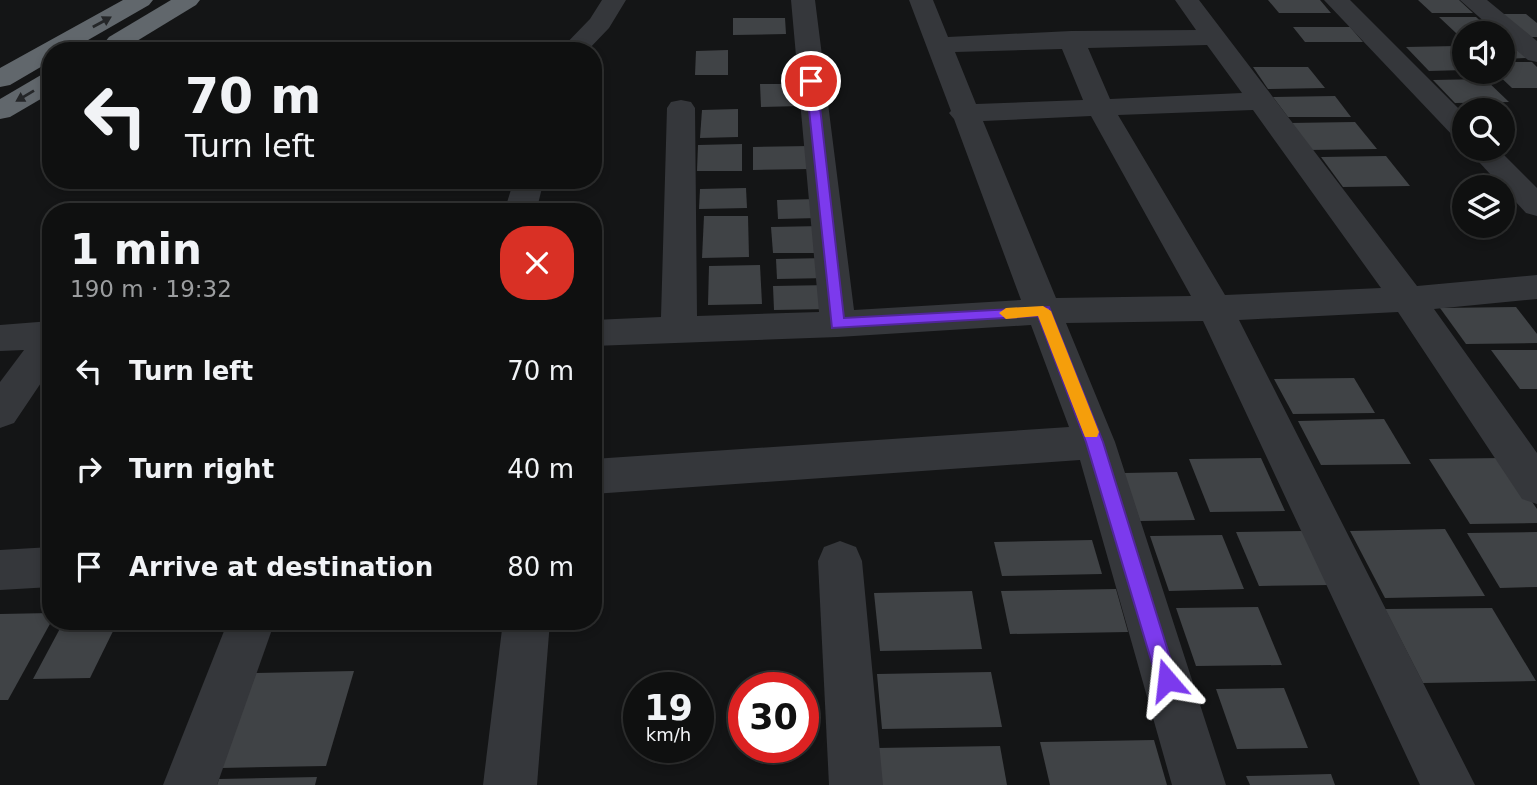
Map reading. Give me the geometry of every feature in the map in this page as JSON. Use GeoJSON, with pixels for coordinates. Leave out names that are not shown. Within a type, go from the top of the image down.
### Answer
{"type":"FeatureCollection","features":[{"type":"Feature","properties":{"kind":"highway"},"geometry":{"type":"LineString","coordinates":[[66,42],[141,0]]}},
{"type":"Feature","properties":{"kind":"highway"},"geometry":{"type":"LineString","coordinates":[[118,42],[188,0]]}},
{"type":"Feature","properties":{"kind":"highway"},"geometry":{"type":"LineString","coordinates":[[0,79],[42,55]]}},
{"type":"Feature","properties":{"kind":"highway"},"geometry":{"type":"LineString","coordinates":[[0,111],[42,86]]}},
{"type":"Feature","properties":{"kind":"street"},"geometry":{"type":"LineString","coordinates":[[581,42],[600,23],[614,0]]}},
{"type":"Feature","properties":{"kind":"street"},"geometry":{"type":"LineString","coordinates":[[803,0],[838,324]]}},
{"type":"Feature","properties":{"kind":"street"},"geometry":{"type":"LineString","coordinates":[[921,0],[940,45],[963,113],[1095,442],[1199,785]]}},
{"type":"Feature","properties":{"kind":"street"},"geometry":{"type":"LineString","coordinates":[[1187,0],[1408,299],[1537,486]]}},
{"type":"Feature","properties":{"kind":"street"},"geometry":{"type":"LineString","coordinates":[[1336,0],[1452,119]]}},
{"type":"Feature","properties":{"kind":"street"},"geometry":{"type":"LineString","coordinates":[[1472,0],[1537,54]]}},
{"type":"Feature","properties":{"kind":"street"},"geometry":{"type":"LineString","coordinates":[[940,45],[1071,39],[1213,37]]}},
{"type":"Feature","properties":{"kind":"street"},"geometry":{"type":"LineString","coordinates":[[1071,39],[1101,107],[1214,308],[1448,785]]}},
{"type":"Feature","properties":{"kind":"street"},"geometry":{"type":"LineString","coordinates":[[963,113],[1259,100]]}},
{"type":"Feature","properties":{"kind":"street"},"geometry":{"type":"LineString","coordinates":[[679,330],[681,108]]}},
{"type":"Feature","properties":{"kind":"street"},"geometry":{"type":"LineString","coordinates":[[1494,161],[1537,206]]}},
{"type":"Feature","properties":{"kind":"street"},"geometry":{"type":"LineString","coordinates":[[602,333],[838,324],[1043,311],[1214,308],[1408,299],[1537,287]]}},
{"type":"Feature","properties":{"kind":"street"},"geometry":{"type":"LineString","coordinates":[[0,338],[42,337]]}},
{"type":"Feature","properties":{"kind":"street"},"geometry":{"type":"LineString","coordinates":[[0,412],[42,350]]}},
{"type":"Feature","properties":{"kind":"street"},"geometry":{"type":"LineString","coordinates":[[602,476],[1095,442]]}},
{"type":"Feature","properties":{"kind":"street"},"geometry":{"type":"LineString","coordinates":[[840,561],[856,785]]}},
{"type":"Feature","properties":{"kind":"street"},"geometry":{"type":"LineString","coordinates":[[0,570],[42,568]]}},
{"type":"Feature","properties":{"kind":"street"},"geometry":{"type":"LineString","coordinates":[[190,785],[249,630]]}},
{"type":"Feature","properties":{"kind":"street"},"geometry":{"type":"LineString","coordinates":[[510,785],[526,630]]}},
{"type":"Feature","properties":{"kind":"building"},"geometry":{"type":"Polygon","coordinates":[[[1268,0],[1320,0],[1331,13],[1279,13],[1268,0]]]}},
{"type":"Feature","properties":{"kind":"building"},"geometry":{"type":"Polygon","coordinates":[[[1418,0],[1459,0],[1473,13],[1432,13],[1418,0]]]}},
{"type":"Feature","properties":{"kind":"building"},"geometry":{"type":"Polygon","coordinates":[[[1502,14],[1526,14],[1537,23],[1537,37],[1528,37],[1515,26],[1515,21],[1510,21],[1502,14]]]}},
{"type":"Feature","properties":{"kind":"building"},"geometry":{"type":"Polygon","coordinates":[[[1439,17],[1476,17],[1480,21],[1452,21],[1452,29],[1439,17]]]}},
{"type":"Feature","properties":{"kind":"building"},"geometry":{"type":"Polygon","coordinates":[[[733,18],[785,18],[786,34],[733,35],[733,18]]]}},
{"type":"Feature","properties":{"kind":"building"},"geometry":{"type":"Polygon","coordinates":[[[1293,27],[1350,27],[1363,42],[1305,42],[1293,27]]]}},
{"type":"Feature","properties":{"kind":"building"},"geometry":{"type":"Polygon","coordinates":[[[1452,46],[1452,70],[1429,71],[1406,47],[1452,46]]]}},
{"type":"Feature","properties":{"kind":"building"},"geometry":{"type":"Polygon","coordinates":[[[1515,48],[1527,58],[1515,58],[1515,48]]]}},
{"type":"Feature","properties":{"kind":"building"},"geometry":{"type":"Polygon","coordinates":[[[728,50],[728,75],[695,75],[696,51],[728,50]]]}},
{"type":"Feature","properties":{"kind":"building"},"geometry":{"type":"Polygon","coordinates":[[[1515,62],[1532,62],[1537,67],[1537,88],[1512,88],[1508,84],[1515,84],[1515,62]]]}},
{"type":"Feature","properties":{"kind":"building"},"geometry":{"type":"Polygon","coordinates":[[[1253,67],[1308,67],[1325,88],[1268,89],[1253,67]]]}},
{"type":"Feature","properties":{"kind":"building"},"geometry":{"type":"Polygon","coordinates":[[[1433,80],[1452,80],[1452,84],[1490,84],[1505,98],[1452,100],[1433,80]]]}},
{"type":"Feature","properties":{"kind":"building"},"geometry":{"type":"Polygon","coordinates":[[[760,84],[798,84],[800,106],[761,107],[760,84]]]}},
{"type":"Feature","properties":{"kind":"building"},"geometry":{"type":"Polygon","coordinates":[[[1335,96],[1351,117],[1288,117],[1273,97],[1335,96]]]}},
{"type":"Feature","properties":{"kind":"building"},"geometry":{"type":"Polygon","coordinates":[[[738,109],[738,137],[700,138],[702,110],[738,109]]]}},
{"type":"Feature","properties":{"kind":"building"},"geometry":{"type":"Polygon","coordinates":[[[1355,122],[1377,149],[1308,150],[1289,123],[1355,122]]]}},
{"type":"Feature","properties":{"kind":"building"},"geometry":{"type":"Polygon","coordinates":[[[742,144],[742,171],[697,171],[698,145],[742,144]]]}},
{"type":"Feature","properties":{"kind":"building"},"geometry":{"type":"Polygon","coordinates":[[[810,146],[812,169],[753,170],[753,147],[810,146]]]}},
{"type":"Feature","properties":{"kind":"building"},"geometry":{"type":"Polygon","coordinates":[[[1386,156],[1410,186],[1343,187],[1321,157],[1386,156]]]}},
{"type":"Feature","properties":{"kind":"building"},"geometry":{"type":"Polygon","coordinates":[[[746,188],[747,208],[699,209],[700,189],[746,188]]]}},
{"type":"Feature","properties":{"kind":"building"},"geometry":{"type":"Polygon","coordinates":[[[817,199],[818,218],[778,219],[777,200],[817,199]]]}},
{"type":"Feature","properties":{"kind":"building"},"geometry":{"type":"Polygon","coordinates":[[[704,216],[748,216],[749,257],[702,258],[704,216]]]}},
{"type":"Feature","properties":{"kind":"building"},"geometry":{"type":"Polygon","coordinates":[[[822,226],[824,253],[773,253],[771,227],[822,226]]]}},
{"type":"Feature","properties":{"kind":"building"},"geometry":{"type":"Polygon","coordinates":[[[827,258],[829,278],[777,279],[776,259],[827,258]]]}},
{"type":"Feature","properties":{"kind":"building"},"geometry":{"type":"Polygon","coordinates":[[[760,265],[762,304],[708,305],[709,266],[760,265]]]}},
{"type":"Feature","properties":{"kind":"building"},"geometry":{"type":"Polygon","coordinates":[[[830,285],[832,309],[774,310],[773,286],[830,285]]]}},
{"type":"Feature","properties":{"kind":"building"},"geometry":{"type":"Polygon","coordinates":[[[1516,307],[1537,334],[1537,343],[1466,344],[1440,308],[1516,307]]]}},
{"type":"Feature","properties":{"kind":"building"},"geometry":{"type":"Polygon","coordinates":[[[1491,350],[1537,350],[1537,389],[1520,389],[1491,350]]]}},
{"type":"Feature","properties":{"kind":"building"},"geometry":{"type":"Polygon","coordinates":[[[1354,378],[1375,413],[1293,414],[1274,379],[1354,378]]]}},
{"type":"Feature","properties":{"kind":"building"},"geometry":{"type":"Polygon","coordinates":[[[1384,419],[1411,464],[1321,465],[1298,421],[1384,419]]]}},
{"type":"Feature","properties":{"kind":"building"},"geometry":{"type":"Polygon","coordinates":[[[1261,458],[1285,511],[1210,512],[1189,459],[1261,458]]]}},
{"type":"Feature","properties":{"kind":"building"},"geometry":{"type":"Polygon","coordinates":[[[1502,458],[1537,509],[1537,523],[1470,524],[1429,459],[1502,458]]]}},
{"type":"Feature","properties":{"kind":"building"},"geometry":{"type":"Polygon","coordinates":[[[1177,472],[1195,520],[1140,521],[1124,473],[1177,472]]]}},
{"type":"Feature","properties":{"kind":"building"},"geometry":{"type":"Polygon","coordinates":[[[1445,529],[1485,596],[1385,598],[1350,531],[1445,529]]]}},
{"type":"Feature","properties":{"kind":"building"},"geometry":{"type":"Polygon","coordinates":[[[1304,531],[1330,585],[1259,586],[1236,532],[1304,531]]]}},
{"type":"Feature","properties":{"kind":"building"},"geometry":{"type":"Polygon","coordinates":[[[1537,532],[1537,587],[1500,588],[1467,533],[1537,532]]]}},
{"type":"Feature","properties":{"kind":"building"},"geometry":{"type":"Polygon","coordinates":[[[1222,535],[1244,589],[1169,591],[1150,536],[1222,535]]]}},
{"type":"Feature","properties":{"kind":"building"},"geometry":{"type":"Polygon","coordinates":[[[1092,540],[1102,574],[1002,576],[994,542],[1092,540]]]}},
{"type":"Feature","properties":{"kind":"building"},"geometry":{"type":"Polygon","coordinates":[[[1116,589],[1128,632],[1010,634],[1001,591],[1116,589]]]}},
{"type":"Feature","properties":{"kind":"building"},"geometry":{"type":"Polygon","coordinates":[[[972,591],[982,649],[880,651],[874,593],[972,591]]]}},
{"type":"Feature","properties":{"kind":"building"},"geometry":{"type":"Polygon","coordinates":[[[1258,607],[1282,665],[1196,666],[1176,608],[1258,607]]]}},
{"type":"Feature","properties":{"kind":"building"},"geometry":{"type":"Polygon","coordinates":[[[1492,608],[1536,681],[1423,683],[1385,609],[1492,608]]]}},
{"type":"Feature","properties":{"kind":"building"},"geometry":{"type":"Polygon","coordinates":[[[42,613],[42,630],[47,630],[8,700],[0,700],[0,614],[42,613]]]}},
{"type":"Feature","properties":{"kind":"building"},"geometry":{"type":"Polygon","coordinates":[[[59,630],[114,630],[90,678],[33,679],[59,630]]]}},
{"type":"Feature","properties":{"kind":"building"},"geometry":{"type":"Polygon","coordinates":[[[354,671],[326,766],[221,768],[256,673],[354,671]]]}},
{"type":"Feature","properties":{"kind":"building"},"geometry":{"type":"Polygon","coordinates":[[[991,672],[1002,727],[882,729],[877,674],[991,672]]]}},
{"type":"Feature","properties":{"kind":"building"},"geometry":{"type":"Polygon","coordinates":[[[1284,688],[1308,748],[1237,749],[1216,689],[1284,688]]]}},
{"type":"Feature","properties":{"kind":"building"},"geometry":{"type":"Polygon","coordinates":[[[1154,740],[1167,785],[1050,785],[1040,742],[1154,740]]]}},
{"type":"Feature","properties":{"kind":"building"},"geometry":{"type":"Polygon","coordinates":[[[1000,746],[1007,785],[879,785],[876,748],[1000,746]]]}},
{"type":"Feature","properties":{"kind":"building"},"geometry":{"type":"Polygon","coordinates":[[[1331,774],[1335,785],[1250,785],[1246,776],[1331,774]]]}},
{"type":"Feature","properties":{"kind":"building"},"geometry":{"type":"Polygon","coordinates":[[[317,777],[315,785],[217,785],[219,779],[317,777]]]}},
{"type":"Feature","properties":{"kind":"slow traffic"},"geometry":{"type":"LineString","coordinates":[[1006,313],[1043,311],[1091,432]]}},
{"type":"Feature","properties":{"kind":"route"},"geometry":{"type":"LineString","coordinates":[[811,81],[838,324],[1043,311],[1095,442],[1167,680]]}}]}
